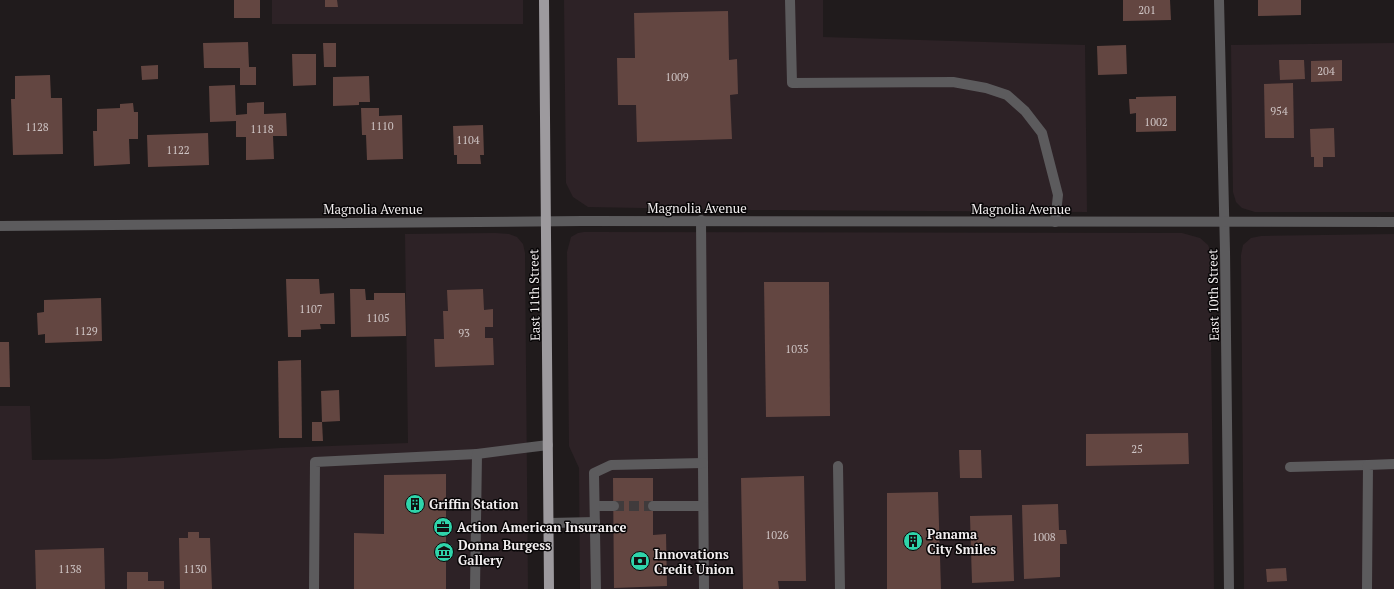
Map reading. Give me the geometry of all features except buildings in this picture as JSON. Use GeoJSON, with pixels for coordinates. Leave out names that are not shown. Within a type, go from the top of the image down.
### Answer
{"type":"FeatureCollection","features":[{"type":"Feature","properties":{"kind":"main road","name":"East 11th Street"},"geometry":{"type":"LineString","coordinates":[[544,0],[549,589]]}},
{"type":"Feature","properties":{"kind":"street"},"geometry":{"type":"LineString","coordinates":[[790,0],[792,82],[953,82],[986,88],[1007,95],[1025,111],[1042,133],[1058,195],[1055,222]]}},
{"type":"Feature","properties":{"kind":"street","name":"East 10th Street"},"geometry":{"type":"LineString","coordinates":[[1219,0],[1225,223],[1229,589]]}},
{"type":"Feature","properties":{"kind":"street","name":"Magnolia Avenue"},"geometry":{"type":"LineString","coordinates":[[0,226],[701,220],[1225,223],[1394,222]]}},
{"type":"Feature","properties":{"kind":"street"},"geometry":{"type":"LineString","coordinates":[[701,220],[704,589]]}},
{"type":"Feature","properties":{"kind":"street"},"geometry":{"type":"LineString","coordinates":[[314,589],[315,462],[477,454],[548,445]]}},
{"type":"Feature","properties":{"kind":"street"},"geometry":{"type":"LineString","coordinates":[[475,589],[477,454]]}},
{"type":"Feature","properties":{"kind":"street"},"geometry":{"type":"LineString","coordinates":[[596,589],[594,473],[611,465],[703,463]]}},
{"type":"Feature","properties":{"kind":"street"},"geometry":{"type":"LineString","coordinates":[[1290,467],[1394,464]]}},
{"type":"Feature","properties":{"kind":"street"},"geometry":{"type":"LineString","coordinates":[[1367,589],[1368,465]]}},
{"type":"Feature","properties":{"kind":"street"},"geometry":{"type":"LineString","coordinates":[[838,466],[840,589]]}},
{"type":"Feature","properties":{"kind":"street"},"geometry":{"type":"LineString","coordinates":[[595,506],[614,506]]}},
{"type":"Feature","properties":{"kind":"street"},"geometry":{"type":"LineString","coordinates":[[653,506],[703,506]]}},
{"type":"Feature","properties":{"kind":"street"},"geometry":{"type":"LineString","coordinates":[[549,523],[595,522]]}},
{"type":"Feature","properties":{"kind":"shaded area"},"geometry":{"type":"Polygon","coordinates":[[[272,0],[523,0],[523,24],[272,24],[272,0]]]}},
{"type":"Feature","properties":{"kind":"shaded area"},"geometry":{"type":"Polygon","coordinates":[[[564,0],[823,0],[823,37],[1085,45],[1087,212],[751,210],[588,207],[573,197],[566,183],[564,0]]]}},
{"type":"Feature","properties":{"kind":"shaded area"},"geometry":{"type":"Polygon","coordinates":[[[1394,43],[1394,212],[1255,212],[1242,208],[1236,202],[1233,192],[1231,45],[1394,43]]]}},
{"type":"Feature","properties":{"kind":"shaded area"},"geometry":{"type":"Polygon","coordinates":[[[578,233],[1182,233],[1200,238],[1208,245],[1210,250],[1214,589],[580,589],[579,468],[569,446],[567,252],[571,237],[578,233]]]}},
{"type":"Feature","properties":{"kind":"shaded area"},"geometry":{"type":"Polygon","coordinates":[[[405,234],[509,234],[517,237],[523,244],[525,253],[528,589],[0,589],[0,406],[30,406],[32,460],[107,459],[280,448],[408,443],[405,234]]]}},
{"type":"Feature","properties":{"kind":"shaded area"},"geometry":{"type":"Polygon","coordinates":[[[1394,234],[1394,589],[1244,589],[1241,255],[1243,245],[1251,238],[1261,236],[1394,234]]]}},
{"type":"Feature","properties":{"kind":"tunnel"},"geometry":{"type":"LineString","coordinates":[[614,506],[653,506]]}},
{"type":"Feature","properties":{"kind":"place","name":"Griffin Station"},"geometry":{"type":"Point","coordinates":[415,504]}},
{"type":"Feature","properties":{"kind":"place","name":"Action American Insurance"},"geometry":{"type":"Point","coordinates":[443,527]}},
{"type":"Feature","properties":{"kind":"place","name":"Panama City Smiles"},"geometry":{"type":"Point","coordinates":[913,541]}},
{"type":"Feature","properties":{"kind":"place","name":"Donna Burgess Gallery"},"geometry":{"type":"Point","coordinates":[444,552]}},
{"type":"Feature","properties":{"kind":"place","name":"Innovations Credit Union"},"geometry":{"type":"Point","coordinates":[640,561]}}]}
